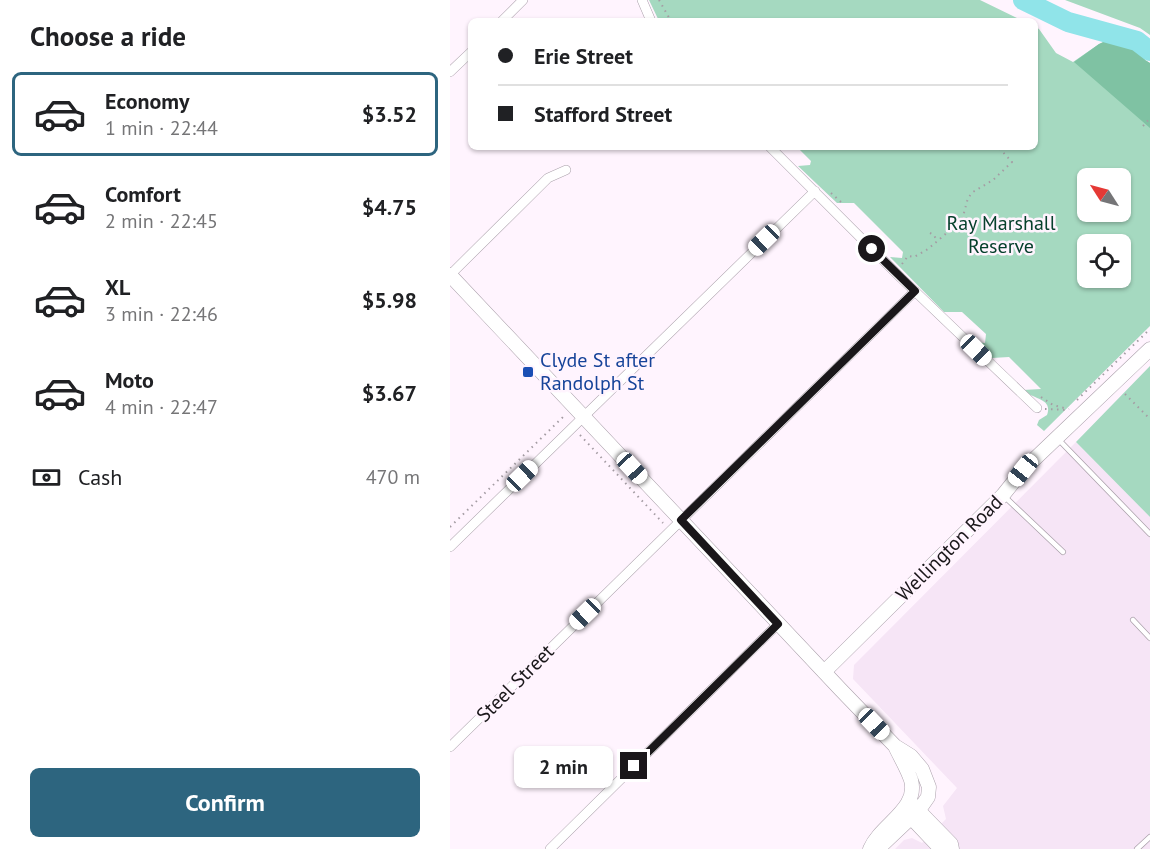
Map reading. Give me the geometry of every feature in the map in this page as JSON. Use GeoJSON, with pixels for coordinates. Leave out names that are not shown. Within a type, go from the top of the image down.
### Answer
{"type":"FeatureCollection","features":[{"type":"Feature","properties":{"kind":"main road"},"geometry":{"type":"LineString","coordinates":[[450,275],[895,746],[912,783],[911,810],[883,844],[871,849]]}},
{"type":"Feature","properties":{"kind":"main road","name":"Wellington Road"},"geometry":{"type":"LineString","coordinates":[[824,672],[1003,495],[1023,470],[1150,349]]}},
{"type":"Feature","properties":{"kind":"main road"},"geometry":{"type":"LineString","coordinates":[[911,810],[941,849]]}},
{"type":"Feature","properties":{"kind":"main road"},"geometry":{"type":"LineString","coordinates":[[911,810],[951,844],[952,849]]}},
{"type":"Feature","properties":{"kind":"street"},"geometry":{"type":"LineString","coordinates":[[505,18],[523,0]]}},
{"type":"Feature","properties":{"kind":"street"},"geometry":{"type":"LineString","coordinates":[[642,0],[650,18]]}},
{"type":"Feature","properties":{"kind":"street"},"geometry":{"type":"LineString","coordinates":[[450,72],[468,55]]}},
{"type":"Feature","properties":{"kind":"street"},"geometry":{"type":"LineString","coordinates":[[773,150],[915,291],[1038,408]]}},
{"type":"Feature","properties":{"kind":"street"},"geometry":{"type":"LineString","coordinates":[[450,275],[548,177],[566,170]]}},
{"type":"Feature","properties":{"kind":"street"},"geometry":{"type":"LineString","coordinates":[[450,547],[814,190]]}},
{"type":"Feature","properties":{"kind":"street","name":"Steel Street"},"geometry":{"type":"LineString","coordinates":[[450,747],[915,291]]}},
{"type":"Feature","properties":{"kind":"street"},"geometry":{"type":"LineString","coordinates":[[550,849],[778,624]]}},
{"type":"Feature","properties":{"kind":"lane"},"geometry":{"type":"LineString","coordinates":[[1057,438],[1150,534]]}},
{"type":"Feature","properties":{"kind":"lane"},"geometry":{"type":"LineString","coordinates":[[1003,495],[1064,552]]}},
{"type":"Feature","properties":{"kind":"lane"},"geometry":{"type":"LineString","coordinates":[[1133,620],[1150,638]]}},
{"type":"Feature","properties":{"kind":"lane"},"geometry":{"type":"LineString","coordinates":[[1137,849],[1150,837]]}},
{"type":"Feature","properties":{"kind":"path"},"geometry":{"type":"LineString","coordinates":[[659,0],[669,18]]}},
{"type":"Feature","properties":{"kind":"path"},"geometry":{"type":"LineString","coordinates":[[1143,126],[1150,118]]}},
{"type":"Feature","properties":{"kind":"path"},"geometry":{"type":"LineString","coordinates":[[902,264],[908,256],[919,255],[962,220],[965,203],[973,192],[993,180],[1012,162],[1001,150]]}},
{"type":"Feature","properties":{"kind":"path"},"geometry":{"type":"LineString","coordinates":[[930,233],[937,241]]}},
{"type":"Feature","properties":{"kind":"path"},"geometry":{"type":"LineString","coordinates":[[1077,401],[1150,328]]}},
{"type":"Feature","properties":{"kind":"path"},"geometry":{"type":"LineString","coordinates":[[1125,394],[1150,419]]}},
{"type":"Feature","properties":{"kind":"path"},"geometry":{"type":"LineString","coordinates":[[1036,395],[1053,405],[1069,409],[1038,408]]}},
{"type":"Feature","properties":{"kind":"path"},"geometry":{"type":"LineString","coordinates":[[450,527],[563,417]]}},
{"type":"Feature","properties":{"kind":"path"},"geometry":{"type":"LineString","coordinates":[[580,435],[665,525]]}},
{"type":"Feature","properties":{"kind":"shaded area"},"geometry":{"type":"Polygon","coordinates":[[[1076,442],[1150,517],[1150,849],[895,849],[904,840],[912,838],[922,843],[946,819],[943,806],[957,788],[853,679],[854,665],[1076,442]]]}},
{"type":"Feature","properties":{"kind":"green space"},"geometry":{"type":"Polygon","coordinates":[[[649,0],[980,0],[1017,18],[658,18],[649,0]]]}},
{"type":"Feature","properties":{"kind":"green space"},"geometry":{"type":"Polygon","coordinates":[[[1065,0],[1150,0],[1150,35],[1140,28],[1065,0]]]}},
{"type":"Feature","properties":{"kind":"green space","name":"Ray Marshall Reserve"},"geometry":{"type":"Polygon","coordinates":[[[1038,28],[1056,53],[1073,62],[1112,38],[1127,43],[1140,51],[1145,60],[1150,63],[1150,326],[1044,431],[1037,425],[1039,420],[1047,415],[1047,405],[1023,390],[1041,389],[1009,357],[992,358],[975,342],[985,343],[986,334],[962,312],[944,312],[890,257],[902,258],[903,252],[854,203],[837,203],[798,166],[810,165],[811,161],[800,150],[1038,150],[1038,28]]]}},
{"type":"Feature","properties":{"kind":"green space"},"geometry":{"type":"Polygon","coordinates":[[[1112,38],[1136,48],[1150,63],[1150,128],[1074,62],[1099,44],[1112,38]]]}},
{"type":"Feature","properties":{"kind":"green space"},"geometry":{"type":"Polygon","coordinates":[[[1150,366],[1150,517],[1076,442],[1150,366]]]}},
{"type":"Feature","properties":{"kind":"waterway"},"geometry":{"type":"LineString","coordinates":[[1023,0],[1068,22],[1137,41],[1150,51]]}},
{"type":"Feature","properties":{"kind":"place","name":"Clyde St after Randolph St"},"geometry":{"type":"Point","coordinates":[528,372]}},
{"type":"Feature","properties":{"kind":"route"},"geometry":{"type":"LineString","coordinates":[[634,766],[778,624],[681,520],[915,291],[872,249]]}}]}
